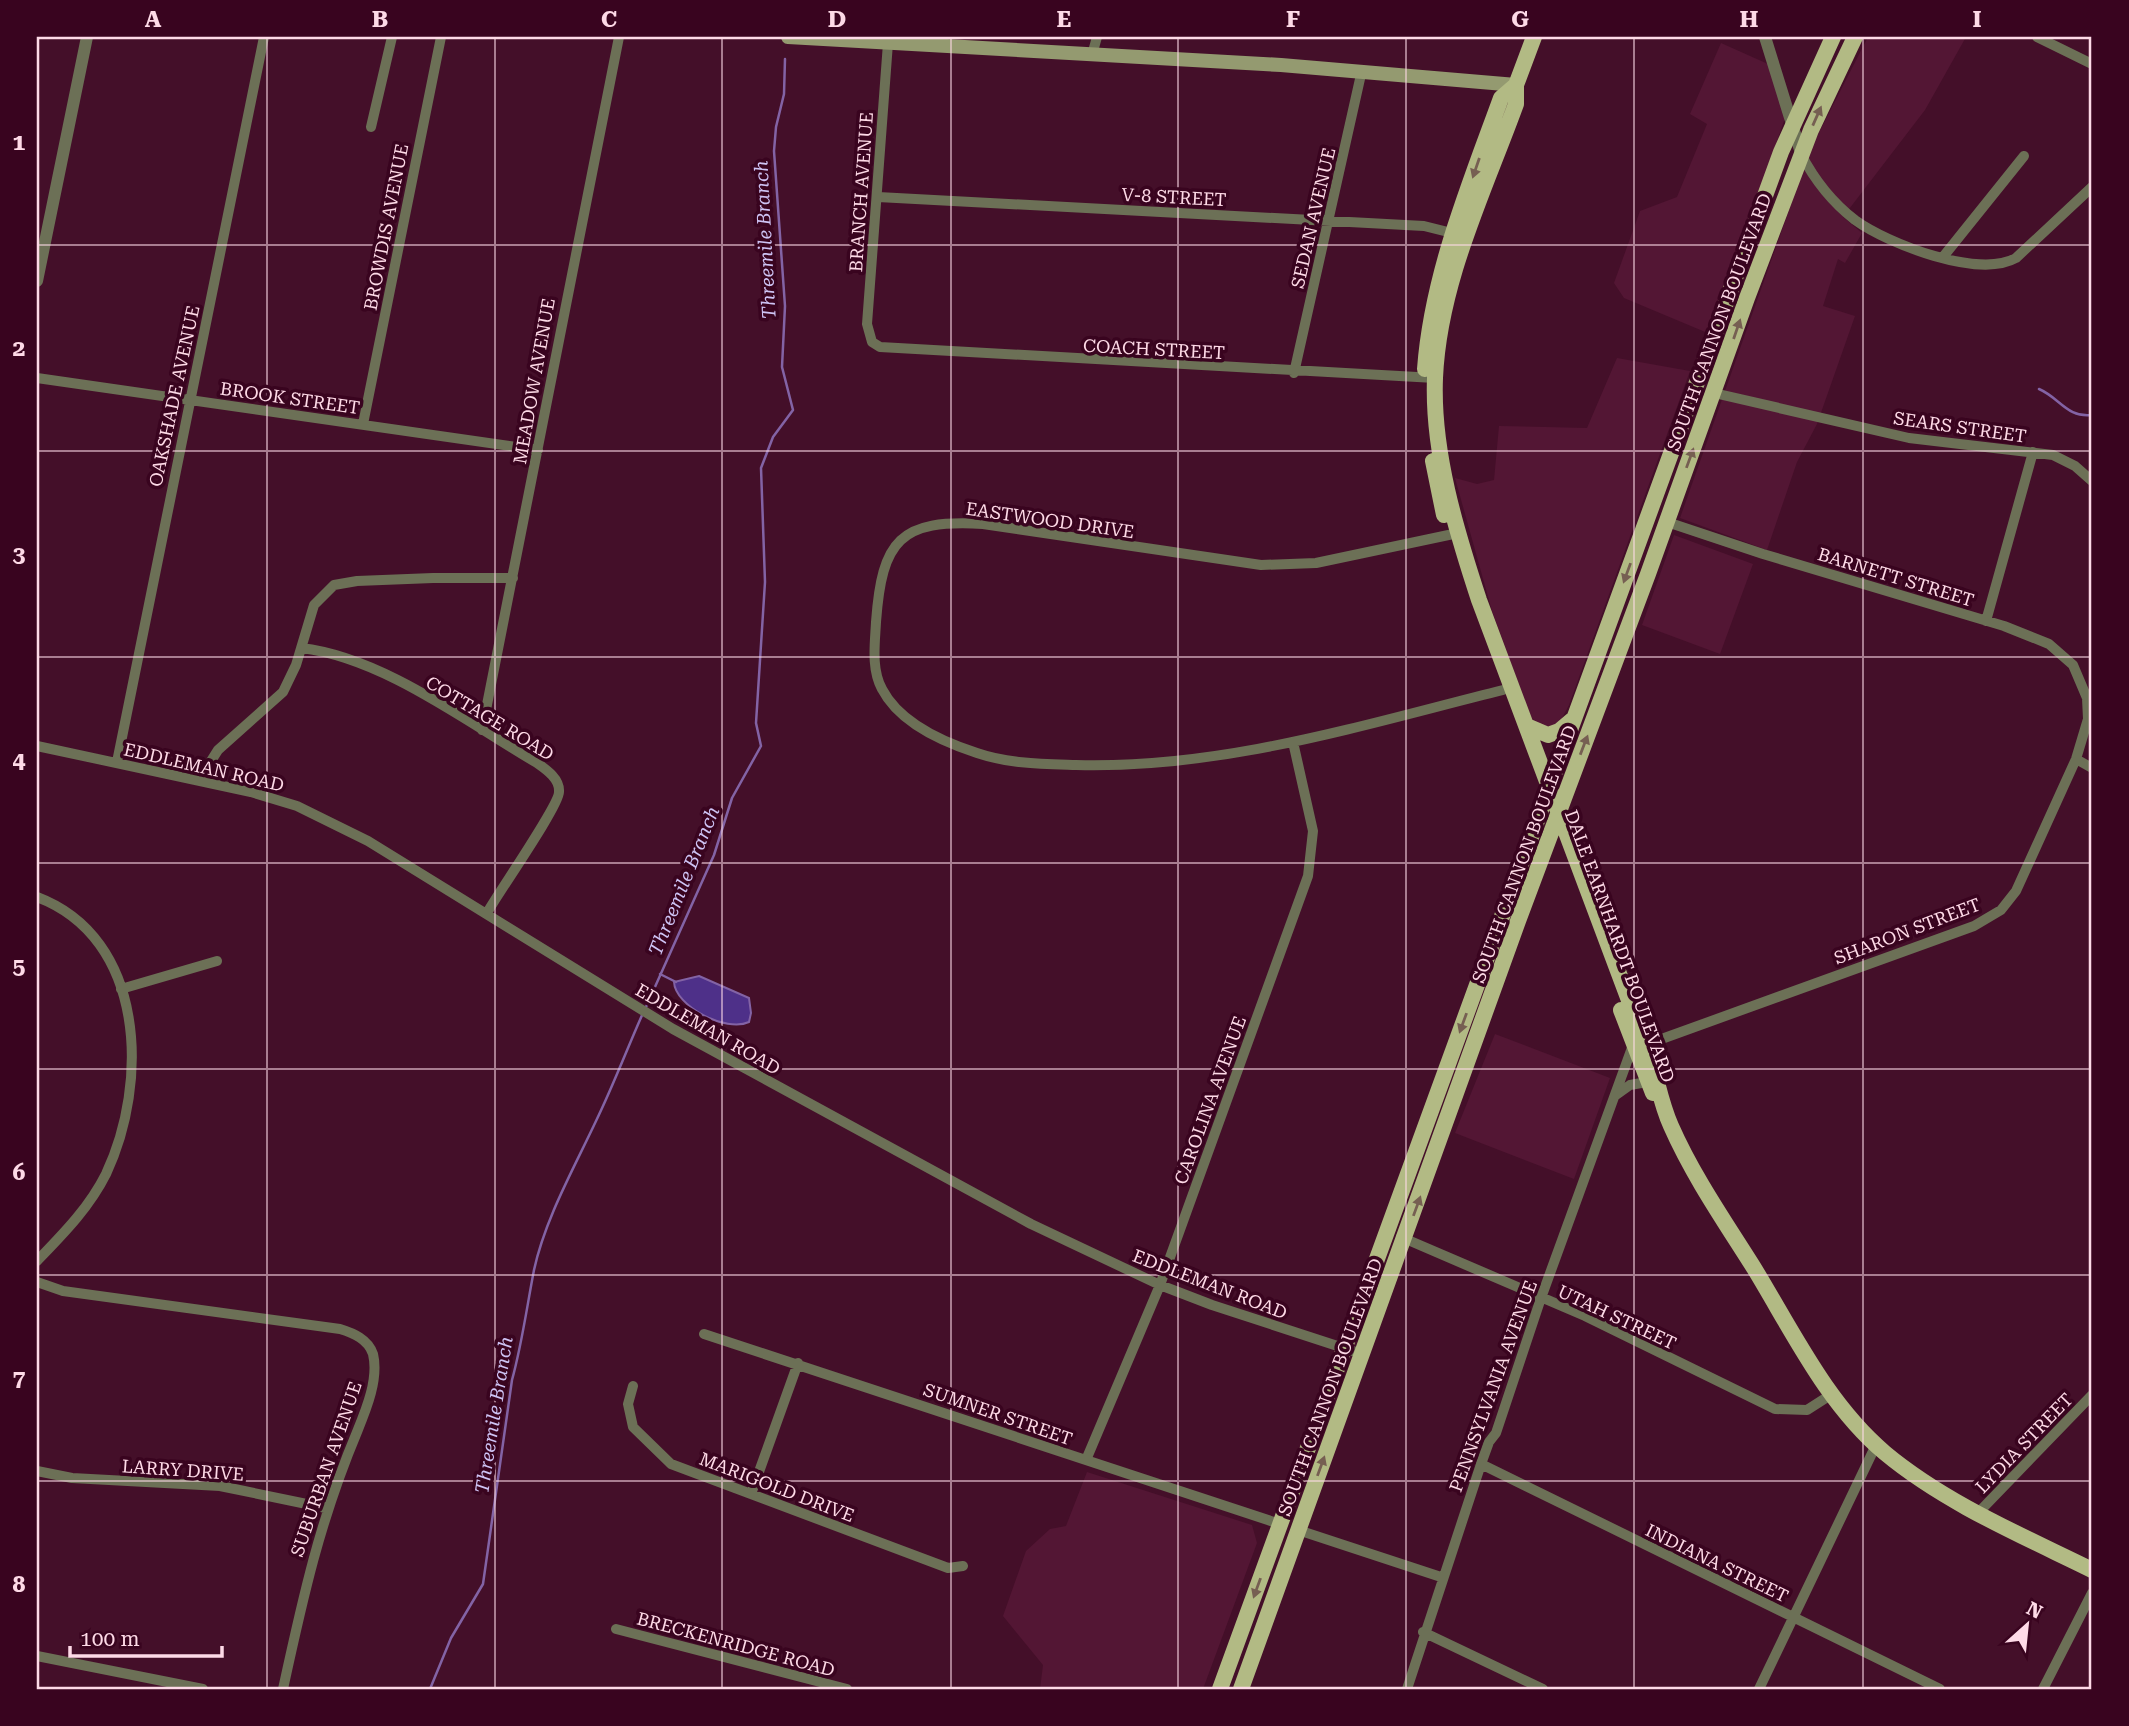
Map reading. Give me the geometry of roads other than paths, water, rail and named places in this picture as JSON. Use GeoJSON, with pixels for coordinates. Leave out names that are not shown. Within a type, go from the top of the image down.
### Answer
{"type":"FeatureCollection","features":[{"type":"Feature","properties":{"kind":"main road"},"geometry":{"type":"LineString","coordinates":[[788,37],[888,43],[938,41],[1092,55],[1362,70],[1516,85]]}},
{"type":"Feature","properties":{"kind":"main road","name":"DALE EARNHARDT BOULEVARD"},"geometry":{"type":"LineString","coordinates":[[1534,37],[1516,85],[1516,104],[1460,235],[1430,378],[1453,534],[1503,690],[1557,817],[1639,1045],[1661,1088],[1660,1100]]}},
{"type":"Feature","properties":{"kind":"main road","name":"SOUTH CANNON BOULEVARD"},"geometry":{"type":"LineString","coordinates":[[1220,1689],[1671,450],[1794,122],[1833,37]]}},
{"type":"Feature","properties":{"kind":"main road","name":"SOUTH CANNON BOULEVARD"},"geometry":{"type":"LineString","coordinates":[[1241,1689],[1801,153],[1855,37]]}},
{"type":"Feature","properties":{"kind":"main road"},"geometry":{"type":"LineString","coordinates":[[1667,522],[1663,504],[1672,466],[1671,450]]}},
{"type":"Feature","properties":{"kind":"main road","name":"DALE EARNHARDT BOULEVARD"},"geometry":{"type":"LineString","coordinates":[[1453,534],[1527,726],[1547,791]]}},
{"type":"Feature","properties":{"kind":"main road"},"geometry":{"type":"LineString","coordinates":[[1527,726],[1548,735],[1559,731],[1574,719]]}},
{"type":"Feature","properties":{"kind":"main road","name":"DALE EARNHARDT BOULEVARD"},"geometry":{"type":"LineString","coordinates":[[1639,1045],[1647,1082],[1660,1100],[1701,1183],[1832,1394],[1877,1445],[1915,1475],[1979,1512],[2092,1570]]}},
{"type":"Feature","properties":{"kind":"street"},"geometry":{"type":"LineString","coordinates":[[37,281],[87,37]]}},
{"type":"Feature","properties":{"kind":"street","name":"OAKSHADE AVENUE"},"geometry":{"type":"LineString","coordinates":[[117,762],[264,37]]}},
{"type":"Feature","properties":{"kind":"street"},"geometry":{"type":"LineString","coordinates":[[371,127],[392,37]]}},
{"type":"Feature","properties":{"kind":"street","name":"BROWDIS AVENUE"},"geometry":{"type":"LineString","coordinates":[[363,424],[441,37]]}},
{"type":"Feature","properties":{"kind":"street","name":"MEADOW AVENUE"},"geometry":{"type":"LineString","coordinates":[[482,730],[619,37]]}},
{"type":"Feature","properties":{"kind":"street"},"geometry":{"type":"LineString","coordinates":[[1092,55],[1097,37]]}},
{"type":"Feature","properties":{"kind":"street"},"geometry":{"type":"LineString","coordinates":[[1765,37],[1794,122],[1801,153],[1812,175],[1855,220],[1892,240],[1943,257],[1986,266],[2006,264],[2026,249],[2092,187]]}},
{"type":"Feature","properties":{"kind":"street"},"geometry":{"type":"LineString","coordinates":[[2037,37],[2092,64]]}},
{"type":"Feature","properties":{"kind":"street","name":"BRANCH AVENUE"},"geometry":{"type":"LineString","coordinates":[[872,342],[867,324],[888,43]]}},
{"type":"Feature","properties":{"kind":"street","name":"SEDAN AVENUE"},"geometry":{"type":"LineString","coordinates":[[1294,373],[1362,70]]}},
{"type":"Feature","properties":{"kind":"street"},"geometry":{"type":"LineString","coordinates":[[1943,257],[2024,156]]}},
{"type":"Feature","properties":{"kind":"street","name":"V-8 STREET"},"geometry":{"type":"LineString","coordinates":[[878,197],[1424,226],[1460,235]]}},
{"type":"Feature","properties":{"kind":"street","name":"COACH STREET"},"geometry":{"type":"LineString","coordinates":[[872,342],[893,350],[1430,378]]}},
{"type":"Feature","properties":{"kind":"street","name":"BROOK STREET"},"geometry":{"type":"LineString","coordinates":[[37,378],[538,450]]}},
{"type":"Feature","properties":{"kind":"street","name":"SEARS STREET"},"geometry":{"type":"LineString","coordinates":[[1714,393],[1909,438],[2033,452],[1986,621]]}},
{"type":"Feature","properties":{"kind":"street"},"geometry":{"type":"LineString","coordinates":[[2033,452],[2062,458],[2092,481]]}},
{"type":"Feature","properties":{"kind":"street","name":"EASTWOOD DRIVE"},"geometry":{"type":"LineString","coordinates":[[1453,534],[1316,563],[1261,565],[983,524],[949,522],[914,531],[885,560],[878,590],[875,643],[878,682],[902,715],[942,738],[977,753],[1012,761],[1106,766],[1191,762],[1293,742],[1503,690]]}},
{"type":"Feature","properties":{"kind":"street","name":"BARNETT STREET"},"geometry":{"type":"LineString","coordinates":[[1667,522],[1762,555],[1986,621],[2049,644],[2063,653],[2077,671],[2090,698]]}},
{"type":"Feature","properties":{"kind":"street"},"geometry":{"type":"LineString","coordinates":[[199,780],[218,750],[283,692],[301,648],[314,605],[334,585],[357,581],[433,578],[513,578]]}},
{"type":"Feature","properties":{"kind":"street","name":"COTTAGE ROAD"},"geometry":{"type":"LineString","coordinates":[[301,648],[340,654],[368,665],[482,730],[546,770],[555,779],[559,790],[554,809],[525,849],[486,913]]}},
{"type":"Feature","properties":{"kind":"street","name":"SHARON STREET"},"geometry":{"type":"LineString","coordinates":[[1639,1045],[1974,926],[1993,916],[2016,891],[2076,760],[2088,719],[2090,698]]}},
{"type":"Feature","properties":{"kind":"street","name":"CAROLINA AVENUE"},"geometry":{"type":"LineString","coordinates":[[1086,1460],[1160,1285],[1308,876],[1312,831],[1293,742]]}},
{"type":"Feature","properties":{"kind":"street","name":"EDDLEMAN ROAD"},"geometry":{"type":"LineString","coordinates":[[37,746],[251,792],[316,814],[368,841],[673,1030],[1031,1224],[1160,1285],[1362,1354]]}},
{"type":"Feature","properties":{"kind":"street"},"geometry":{"type":"LineString","coordinates":[[2076,760],[2092,768]]}},
{"type":"Feature","properties":{"kind":"street"},"geometry":{"type":"LineString","coordinates":[[37,897],[65,910],[94,935],[109,958],[121,989],[131,1033],[133,1065],[128,1110],[120,1140],[94,1197],[37,1261]]}},
{"type":"Feature","properties":{"kind":"street"},"geometry":{"type":"LineString","coordinates":[[121,989],[217,961]]}},
{"type":"Feature","properties":{"kind":"street","name":"PENNSYLVANIA AVENUE"},"geometry":{"type":"LineString","coordinates":[[1406,1689],[1441,1577],[1489,1442],[1496,1433],[1541,1298],[1623,1074],[1639,1045]]}},
{"type":"Feature","properties":{"kind":"street"},"geometry":{"type":"LineString","coordinates":[[1615,1095],[1630,1085],[1647,1082]]}},
{"type":"Feature","properties":{"kind":"street","name":"UTAH STREET"},"geometry":{"type":"LineString","coordinates":[[1387,1231],[1585,1316],[1775,1409],[1787,1412],[1807,1410],[1832,1394]]}},
{"type":"Feature","properties":{"kind":"street","name":"SUBURBAN AVENUE"},"geometry":{"type":"LineString","coordinates":[[37,1282],[63,1291],[340,1329],[359,1336],[373,1354],[369,1397],[326,1508],[304,1584],[283,1689]]}},
{"type":"Feature","properties":{"kind":"street","name":"SUMNER STREET"},"geometry":{"type":"LineString","coordinates":[[704,1334],[1280,1524]]}},
{"type":"Feature","properties":{"kind":"street"},"geometry":{"type":"LineString","coordinates":[[751,1494],[798,1363]]}},
{"type":"Feature","properties":{"kind":"street","name":"MARIGOLD DRIVE"},"geometry":{"type":"LineString","coordinates":[[633,1386],[628,1404],[633,1427],[671,1464],[948,1568],[963,1566]]}},
{"type":"Feature","properties":{"kind":"street","name":"LYDIA STREET"},"geometry":{"type":"LineString","coordinates":[[1979,1512],[2092,1395]]}},
{"type":"Feature","properties":{"kind":"street"},"geometry":{"type":"LineString","coordinates":[[1759,1689],[1877,1445]]}},
{"type":"Feature","properties":{"kind":"street","name":"INDIANA STREET"},"geometry":{"type":"LineString","coordinates":[[1481,1464],[1940,1689]]}},
{"type":"Feature","properties":{"kind":"street","name":"LARRY DRIVE"},"geometry":{"type":"LineString","coordinates":[[37,1471],[72,1478],[220,1486],[326,1508]]}},
{"type":"Feature","properties":{"kind":"street"},"geometry":{"type":"LineString","coordinates":[[1298,1530],[1441,1577]]}},
{"type":"Feature","properties":{"kind":"street"},"geometry":{"type":"LineString","coordinates":[[2043,1689],[2092,1592]]}},
{"type":"Feature","properties":{"kind":"street","name":"BRECKENRIDGE ROAD"},"geometry":{"type":"LineString","coordinates":[[616,1629],[847,1689]]}},
{"type":"Feature","properties":{"kind":"street"},"geometry":{"type":"LineString","coordinates":[[1423,1633],[1543,1689]]}},
{"type":"Feature","properties":{"kind":"street"},"geometry":{"type":"LineString","coordinates":[[37,1656],[202,1689]]}},
{"type":"Feature","properties":{"kind":"waterway","name":"Threemile Branch"},"geometry":{"type":"LineString","coordinates":[[646,1007],[714,855],[732,798],[761,746],[756,723],[765,582],[761,468],[773,437],[793,410],[782,367],[785,306],[774,151],[776,127],[784,94],[785,59]]}},
{"type":"Feature","properties":{"kind":"waterway"},"geometry":{"type":"LineString","coordinates":[[2039,389],[2076,413],[2092,415]]}},
{"type":"Feature","properties":{"kind":"waterway"},"geometry":{"type":"LineString","coordinates":[[660,974],[676,982]]}},
{"type":"Feature","properties":{"kind":"waterway","name":"Threemile Branch"},"geometry":{"type":"LineString","coordinates":[[430,1689],[451,1638],[483,1584],[512,1380],[539,1251],[561,1194],[643,1013]]}}]}
